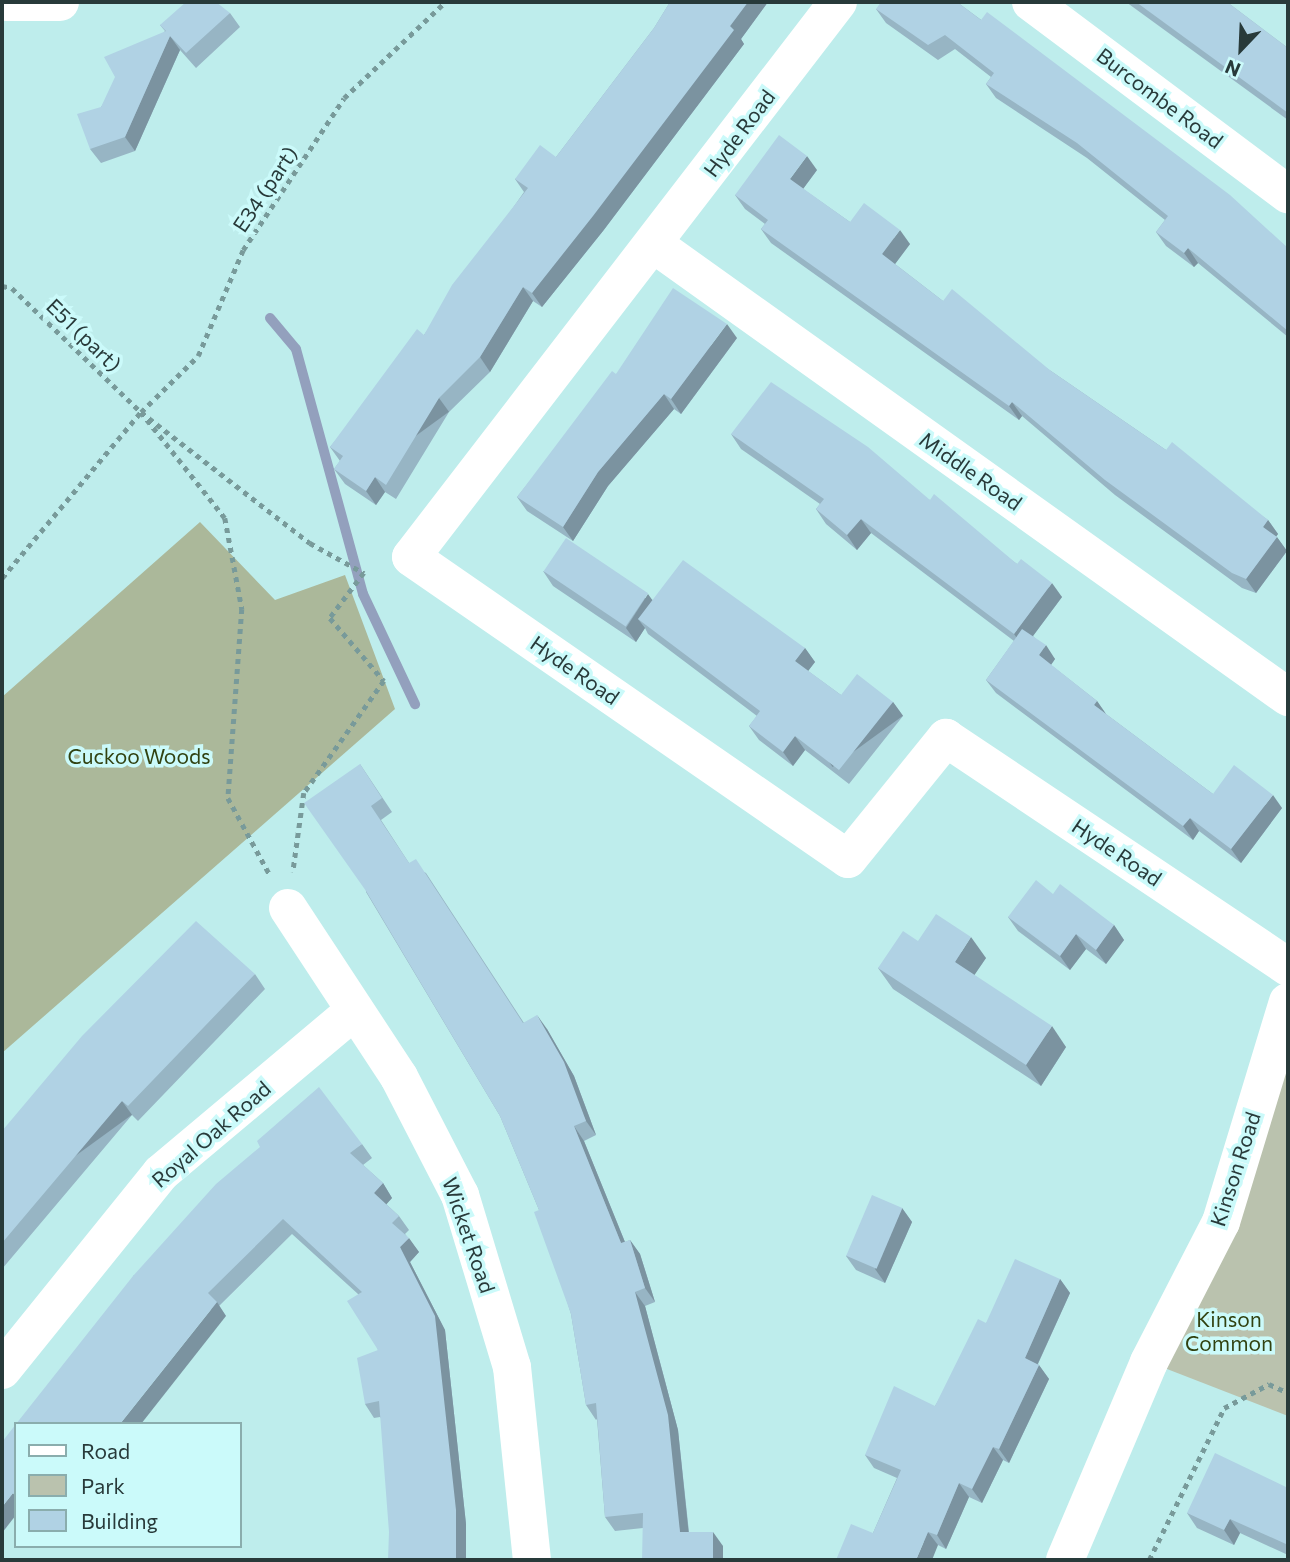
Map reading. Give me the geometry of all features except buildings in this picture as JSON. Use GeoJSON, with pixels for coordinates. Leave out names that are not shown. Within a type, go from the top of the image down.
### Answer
{"type":"FeatureCollection","features":[{"type":"Feature","properties":{"kind":"street"},"geometry":{"type":"LineString","coordinates":[[7,2],[60,2]]}},
{"type":"Feature","properties":{"kind":"street","name":"Hyde Road"},"geometry":{"type":"LineString","coordinates":[[838,2],[655,245],[411,557],[848,859],[946,738],[1288,967]]}},
{"type":"Feature","properties":{"kind":"street","name":"Burcombe Road"},"geometry":{"type":"LineString","coordinates":[[1031,2],[1288,194]]}},
{"type":"Feature","properties":{"kind":"street","name":"Middle Road"},"geometry":{"type":"LineString","coordinates":[[655,245],[1288,697]]}},
{"type":"Feature","properties":{"kind":"street","name":"Wicket Road"},"geometry":{"type":"LineString","coordinates":[[288,908],[399,1077],[460,1195],[512,1367],[532,1560]]}},
{"type":"Feature","properties":{"kind":"street","name":"Kinson Road"},"geometry":{"type":"LineString","coordinates":[[1065,1560],[1149,1362],[1221,1222],[1288,1002]]}},
{"type":"Feature","properties":{"kind":"street","name":"Royal Oak Road"},"geometry":{"type":"LineString","coordinates":[[2,1370],[161,1173],[355,1010]]}},
{"type":"Feature","properties":{"kind":"path","name":"E34 (part)"},"geometry":{"type":"LineString","coordinates":[[2,578],[141,412],[198,356],[243,250],[344,98],[445,2]]}},
{"type":"Feature","properties":{"kind":"path","name":"E51 (part)"},"geometry":{"type":"LineString","coordinates":[[2,286],[12,288],[141,412]]}},
{"type":"Feature","properties":{"kind":"path"},"geometry":{"type":"LineString","coordinates":[[141,412],[225,518],[242,609],[228,798],[288,908]]}},
{"type":"Feature","properties":{"kind":"path"},"geometry":{"type":"LineString","coordinates":[[141,412],[310,543],[364,573],[330,618],[384,681],[304,793],[288,908]]}},
{"type":"Feature","properties":{"kind":"path"},"geometry":{"type":"LineString","coordinates":[[1149,1560],[1224,1408],[1269,1384],[1288,1393]]}},
{"type":"Feature","properties":{"kind":"green space","name":"Cuckoo Woods"},"geometry":{"type":"Polygon","coordinates":[[[200,522],[275,600],[345,575],[395,709],[2,1053],[2,697],[200,522]]]}},
{"type":"Feature","properties":{"kind":"green space","name":"Kinson Common"},"geometry":{"type":"Polygon","coordinates":[[[1288,1061],[1288,1416],[1149,1362],[1288,1061]]]}},
{"type":"Feature","properties":{"kind":"waterway"},"geometry":{"type":"LineString","coordinates":[[270,318],[296,349],[363,594],[415,704]]}}]}
